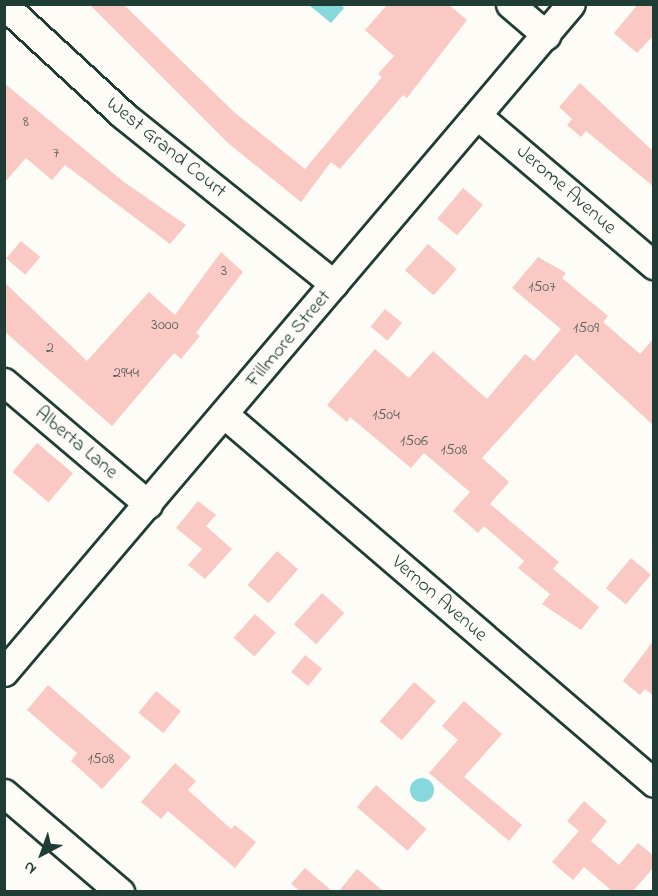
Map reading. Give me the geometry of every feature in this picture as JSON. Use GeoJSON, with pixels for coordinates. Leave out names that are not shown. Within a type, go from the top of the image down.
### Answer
{"type":"FeatureCollection","features":[{"type":"Feature","properties":{"kind":"street"},"geometry":{"type":"LineString","coordinates":[[510,4],[546,35]]}},
{"type":"Feature","properties":{"kind":"street","name":"Fillmore Street"},"geometry":{"type":"LineString","coordinates":[[4,672],[225,415],[572,4]]}},
{"type":"Feature","properties":{"kind":"street","name":"West Grand Court"},"geometry":{"type":"LineString","coordinates":[[4,5],[123,115],[334,284]]}},
{"type":"Feature","properties":{"kind":"street","name":"Jerome Avenue"},"geometry":{"type":"LineString","coordinates":[[478,116],[654,265]]}},
{"type":"Feature","properties":{"kind":"street","name":"Alberta Lane"},"geometry":{"type":"LineString","coordinates":[[4,382],[148,504]]}},
{"type":"Feature","properties":{"kind":"street","name":"Vernon Avenue"},"geometry":{"type":"LineString","coordinates":[[225,415],[654,783]]}},
{"type":"Feature","properties":{"kind":"street"},"geometry":{"type":"LineString","coordinates":[[4,793],[120,891]]}},
{"type":"Feature","properties":{"kind":"water"},"geometry":{"type":"Polygon","coordinates":[[[309,5],[341,5],[344,8],[331,23],[309,5]]]}},
{"type":"Feature","properties":{"kind":"water"},"geometry":{"type":"Polygon","coordinates":[[[422,778],[431,781],[434,790],[431,799],[422,802],[413,799],[410,790],[413,781],[422,778]]]}},
{"type":"Feature","properties":{"kind":"building"},"geometry":{"type":"Polygon","coordinates":[[[89,4],[123,4],[234,112],[305,169],[382,77],[378,74],[394,56],[365,30],[388,4],[448,4],[467,20],[407,98],[403,95],[340,169],[331,162],[301,202],[228,143],[89,4]]]}},
{"type":"Feature","properties":{"kind":"building"},"geometry":{"type":"Polygon","coordinates":[[[638,4],[654,4],[654,35],[637,53],[614,33],[638,4]]]}},
{"type":"Feature","properties":{"kind":"building"},"geometry":{"type":"Polygon","coordinates":[[[4,83],[124,182],[186,225],[170,244],[65,165],[52,180],[26,158],[4,183],[4,83]]]}},
{"type":"Feature","properties":{"kind":"building"},"geometry":{"type":"Polygon","coordinates":[[[580,83],[654,152],[654,187],[586,131],[581,137],[567,125],[572,119],[559,107],[580,83]]]}},
{"type":"Feature","properties":{"kind":"building"},"geometry":{"type":"Polygon","coordinates":[[[463,188],[483,205],[457,235],[437,219],[463,188]]]}},
{"type":"Feature","properties":{"kind":"building"},"geometry":{"type":"Polygon","coordinates":[[[21,241],[40,257],[25,275],[6,259],[21,241]]]}},
{"type":"Feature","properties":{"kind":"building"},"geometry":{"type":"Polygon","coordinates":[[[428,244],[457,269],[434,295],[405,270],[428,244]]]}},
{"type":"Feature","properties":{"kind":"building"},"geometry":{"type":"Polygon","coordinates":[[[221,252],[243,272],[196,333],[200,336],[181,359],[174,353],[112,426],[4,331],[4,282],[87,361],[149,292],[175,315],[221,252]]]}},
{"type":"Feature","properties":{"kind":"building"},"geometry":{"type":"Polygon","coordinates":[[[538,257],[566,273],[562,278],[608,316],[603,322],[640,354],[654,338],[654,426],[576,354],[482,458],[509,482],[490,504],[559,562],[553,569],[599,607],[581,630],[542,604],[550,594],[518,568],[524,561],[484,526],[478,533],[453,511],[470,492],[424,453],[411,468],[350,417],[347,422],[327,405],[375,349],[409,378],[433,351],[487,399],[525,354],[534,361],[561,329],[512,288],[538,257]]]}},
{"type":"Feature","properties":{"kind":"building"},"geometry":{"type":"Polygon","coordinates":[[[385,309],[402,323],[388,341],[371,327],[385,309]]]}},
{"type":"Feature","properties":{"kind":"building"},"geometry":{"type":"Polygon","coordinates":[[[37,443],[73,473],[49,502],[13,472],[37,443]]]}},
{"type":"Feature","properties":{"kind":"building"},"geometry":{"type":"Polygon","coordinates":[[[198,501],[216,515],[206,526],[232,549],[205,579],[188,565],[202,549],[176,528],[198,501]]]}},
{"type":"Feature","properties":{"kind":"building"},"geometry":{"type":"Polygon","coordinates":[[[277,551],[298,569],[269,603],[247,585],[277,551]]]}},
{"type":"Feature","properties":{"kind":"building"},"geometry":{"type":"Polygon","coordinates":[[[631,558],[651,575],[626,605],[606,588],[631,558]]]}},
{"type":"Feature","properties":{"kind":"building"},"geometry":{"type":"Polygon","coordinates":[[[322,593],[344,613],[316,644],[294,624],[322,593]]]}},
{"type":"Feature","properties":{"kind":"building"},"geometry":{"type":"Polygon","coordinates":[[[255,614],[276,633],[254,657],[234,638],[255,614]]]}},
{"type":"Feature","properties":{"kind":"building"},"geometry":{"type":"Polygon","coordinates":[[[654,640],[654,696],[645,689],[640,695],[623,681],[654,640]]]}},
{"type":"Feature","properties":{"kind":"building"},"geometry":{"type":"Polygon","coordinates":[[[305,655],[322,669],[308,686],[291,672],[305,655]]]}},
{"type":"Feature","properties":{"kind":"building"},"geometry":{"type":"Polygon","coordinates":[[[414,682],[436,701],[402,740],[380,721],[414,682]]]}},
{"type":"Feature","properties":{"kind":"building"},"geometry":{"type":"Polygon","coordinates":[[[48,685],[131,757],[102,789],[71,761],[77,753],[27,710],[48,685]]]}},
{"type":"Feature","properties":{"kind":"building"},"geometry":{"type":"Polygon","coordinates":[[[156,691],[181,711],[163,733],[138,713],[156,691]]]}},
{"type":"Feature","properties":{"kind":"building"},"geometry":{"type":"Polygon","coordinates":[[[464,701],[502,734],[464,777],[522,825],[509,841],[429,773],[458,740],[442,726],[464,701]]]}},
{"type":"Feature","properties":{"kind":"building"},"geometry":{"type":"Polygon","coordinates":[[[175,763],[196,781],[188,790],[231,829],[235,825],[256,842],[235,868],[168,811],[161,819],[141,802],[175,763]]]}},
{"type":"Feature","properties":{"kind":"building"},"geometry":{"type":"Polygon","coordinates":[[[376,785],[427,829],[408,851],[357,807],[376,785]]]}},
{"type":"Feature","properties":{"kind":"building"},"geometry":{"type":"Polygon","coordinates":[[[584,801],[607,821],[591,841],[619,865],[638,843],[654,856],[654,867],[633,891],[612,891],[584,867],[573,880],[552,862],[579,831],[567,821],[584,801]]]}},
{"type":"Feature","properties":{"kind":"building"},"geometry":{"type":"Polygon","coordinates":[[[305,868],[332,891],[300,891],[291,884],[305,868]]]}},
{"type":"Feature","properties":{"kind":"building"},"geometry":{"type":"Polygon","coordinates":[[[357,869],[383,891],[339,891],[357,869]]]}}]}
